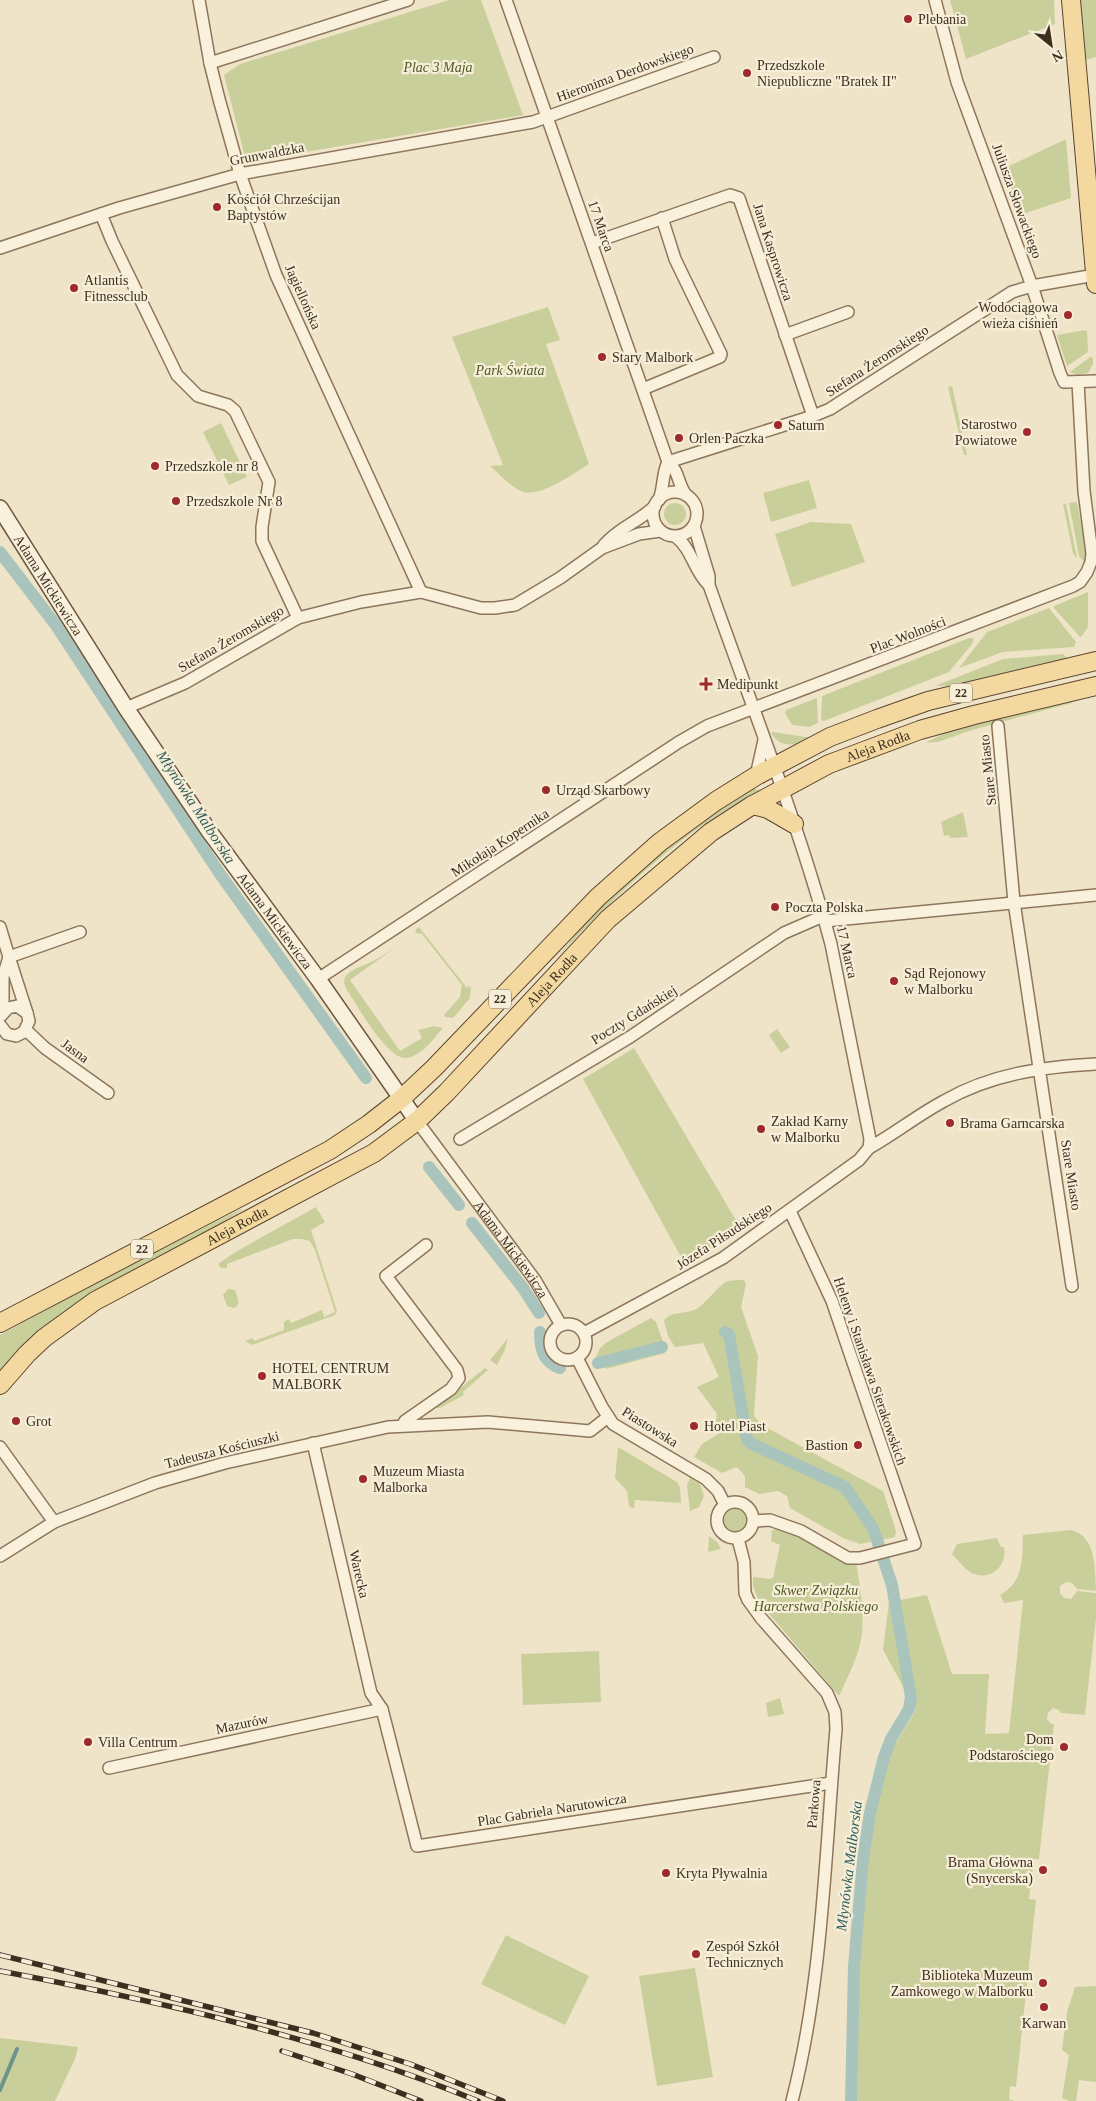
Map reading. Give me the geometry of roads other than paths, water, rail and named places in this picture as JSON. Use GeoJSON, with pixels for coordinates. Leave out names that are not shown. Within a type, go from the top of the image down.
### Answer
{"type":"FeatureCollection","features":[{"type":"Feature","properties":{"kind":"main road"},"geometry":{"type":"LineString","coordinates":[[1071,0],[1096,280]]}},
{"type":"Feature","properties":{"kind":"main road","name":"Aleja Rodła"},"geometry":{"type":"LineString","coordinates":[[0,1322],[330,1150],[369,1124],[434,1068],[598,898],[637,861],[685,823],[756,776],[830,737],[928,701],[1096,661]]}},
{"type":"Feature","properties":{"kind":"main road","name":"Aleja Rodła"},"geometry":{"type":"LineString","coordinates":[[0,1385],[44,1338],[95,1301],[374,1153],[417,1121],[447,1092],[608,919],[711,832],[782,788],[829,764],[920,730],[1096,686]]}},
{"type":"Feature","properties":{"kind":"main road"},"geometry":{"type":"LineString","coordinates":[[754,805],[768,808],[794,824]]}},
{"type":"Feature","properties":{"kind":"street","name":"Jagiellońska"},"geometry":{"type":"LineString","coordinates":[[199,0],[210,63],[240,174],[276,275],[421,592]]}},
{"type":"Feature","properties":{"kind":"street"},"geometry":{"type":"LineString","coordinates":[[210,63],[408,0]]}},
{"type":"Feature","properties":{"kind":"street","name":"17 Marca"},"geometry":{"type":"LineString","coordinates":[[506,0],[668,462],[676,469],[680,487],[686,495]]}},
{"type":"Feature","properties":{"kind":"street","name":"Juliusza Słowackiego"},"geometry":{"type":"LineString","coordinates":[[935,0],[957,82],[1032,286],[1064,382],[1078,382]]}},
{"type":"Feature","properties":{"kind":"street","name":"Hieronima Derdowskiego"},"geometry":{"type":"LineString","coordinates":[[546,118],[714,57]]}},
{"type":"Feature","properties":{"kind":"street","name":"Grunwaldzka"},"geometry":{"type":"LineString","coordinates":[[0,248],[102,214],[240,174],[530,123],[546,118]]}},
{"type":"Feature","properties":{"kind":"street","name":"Jana Kasprowicza"},"geometry":{"type":"LineString","coordinates":[[592,243],[730,195],[739,198],[813,416]]}},
{"type":"Feature","properties":{"kind":"street"},"geometry":{"type":"LineString","coordinates":[[102,214],[112,241],[177,374],[198,396],[228,405],[235,411],[269,482],[262,527],[262,541],[298,618]]}},
{"type":"Feature","properties":{"kind":"street"},"geometry":{"type":"LineString","coordinates":[[643,389],[708,363],[720,357],[721,354],[675,259],[662,218]]}},
{"type":"Feature","properties":{"kind":"street","name":"Stefana Żeromskiego"},"geometry":{"type":"LineString","coordinates":[[668,462],[813,416],[840,404],[1012,292],[1032,286],[1096,280]]}},
{"type":"Feature","properties":{"kind":"street"},"geometry":{"type":"LineString","coordinates":[[785,335],[848,312]]}},
{"type":"Feature","properties":{"kind":"street"},"geometry":{"type":"LineString","coordinates":[[1078,382],[1096,381]]}},
{"type":"Feature","properties":{"kind":"street","name":"Plac Wolności"},"geometry":{"type":"LineString","coordinates":[[752,708],[834,679],[1080,582],[1092,562],[1092,553],[1084,491],[1078,382]]}},
{"type":"Feature","properties":{"kind":"street"},"geometry":{"type":"LineString","coordinates":[[657,503],[671,492],[686,495],[692,499],[698,512],[694,526],[689,532],[676,537],[660,531],[654,519],[657,503],[663,490],[663,471],[668,462]]}},
{"type":"Feature","properties":{"kind":"street","name":"Stefana Żeromskiego"},"geometry":{"type":"LineString","coordinates":[[602,548],[611,537],[647,514],[657,503]]}},
{"type":"Feature","properties":{"kind":"street","name":"Adama Mickiewicza"},"geometry":{"type":"LineString","coordinates":[[0,508],[126,708],[208,831],[318,979],[417,1121],[535,1280],[561,1325]]}},
{"type":"Feature","properties":{"kind":"street","name":"17 Marca"},"geometry":{"type":"LineString","coordinates":[[694,526],[709,576],[709,585],[782,788],[824,919],[870,1133],[868,1148]]}},
{"type":"Feature","properties":{"kind":"street","name":"Stefana Żeromskiego"},"geometry":{"type":"LineString","coordinates":[[126,708],[185,684],[298,618],[361,602],[421,592],[480,608],[510,606],[525,600],[546,587],[602,548],[639,534],[660,531]]}},
{"type":"Feature","properties":{"kind":"street","name":"17 Marca"},"geometry":{"type":"LineString","coordinates":[[676,537],[688,548],[704,580],[709,585]]}},
{"type":"Feature","properties":{"kind":"street","name":"Mikołaja Kopernika"},"geometry":{"type":"LineString","coordinates":[[318,979],[678,742],[707,726],[752,708]]}},
{"type":"Feature","properties":{"kind":"street","name":"Stare Miasto"},"geometry":{"type":"LineString","coordinates":[[998,726],[1014,902],[1072,1286]]}},
{"type":"Feature","properties":{"kind":"street"},"geometry":{"type":"LineString","coordinates":[[756,776],[764,740]]}},
{"type":"Feature","properties":{"kind":"street"},"geometry":{"type":"LineString","coordinates":[[1014,902],[1096,894]]}},
{"type":"Feature","properties":{"kind":"street","name":"Poczty Gdańskiej"},"geometry":{"type":"LineString","coordinates":[[460,1139],[630,1037],[784,933],[824,919],[1014,902]]}},
{"type":"Feature","properties":{"kind":"street"},"geometry":{"type":"LineString","coordinates":[[0,927],[29,1021],[26,1030],[16,1036],[1,1031]]}},
{"type":"Feature","properties":{"kind":"street"},"geometry":{"type":"LineString","coordinates":[[9,957],[80,932]]}},
{"type":"Feature","properties":{"kind":"street"},"geometry":{"type":"LineString","coordinates":[[2,1014],[3,977],[9,957]]}},
{"type":"Feature","properties":{"kind":"street"},"geometry":{"type":"LineString","coordinates":[[2,1014],[8,1008],[17,1006],[27,1013]]}},
{"type":"Feature","properties":{"kind":"street","name":"Jasna"},"geometry":{"type":"LineString","coordinates":[[26,1030],[45,1048],[108,1093]]}},
{"type":"Feature","properties":{"kind":"street"},"geometry":{"type":"LineString","coordinates":[[868,1148],[958,1093],[994,1079],[1039,1069],[1096,1064]]}},
{"type":"Feature","properties":{"kind":"street","name":"Józefa Piłsudskiego"},"geometry":{"type":"LineString","coordinates":[[584,1333],[715,1262],[790,1211],[859,1160],[868,1148]]}},
{"type":"Feature","properties":{"kind":"street","name":"Heleny i Stanisława Sierakowskich"},"geometry":{"type":"LineString","coordinates":[[754,1521],[770,1520],[801,1531],[848,1558],[860,1558],[910,1545],[832,1301],[790,1211]]}},
{"type":"Feature","properties":{"kind":"street","name":"Tadeusza Kościuszki"},"geometry":{"type":"LineString","coordinates":[[403,1425],[405,1421],[451,1389],[459,1378],[457,1370],[386,1276],[426,1245]]}},
{"type":"Feature","properties":{"kind":"street"},"geometry":{"type":"LineString","coordinates":[[561,1325],[576,1326],[584,1333],[586,1340],[585,1348],[576,1358],[564,1360],[559,1358],[552,1350],[550,1339],[552,1334],[561,1325]]}},
{"type":"Feature","properties":{"kind":"street","name":"Piastowska"},"geometry":{"type":"LineString","coordinates":[[576,1358],[608,1418],[618,1429],[706,1479],[718,1492],[726,1505]]}},
{"type":"Feature","properties":{"kind":"street","name":"Tadeusza Kościuszki"},"geometry":{"type":"LineString","coordinates":[[0,1556],[54,1522],[114,1498],[186,1474],[313,1443],[403,1425],[488,1422],[590,1431],[608,1418]]}},
{"type":"Feature","properties":{"kind":"street","name":"Warecka"},"geometry":{"type":"LineString","coordinates":[[313,1443],[371,1693],[382,1709]]}},
{"type":"Feature","properties":{"kind":"street"},"geometry":{"type":"LineString","coordinates":[[1,1449],[54,1522]]}},
{"type":"Feature","properties":{"kind":"street"},"geometry":{"type":"LineString","coordinates":[[736,1502],[747,1506],[751,1510],[754,1521],[751,1531],[738,1539],[728,1538],[718,1527],[719,1512],[726,1505],[736,1502]]}},
{"type":"Feature","properties":{"kind":"street","name":"Parkowa"},"geometry":{"type":"LineString","coordinates":[[738,1539],[744,1562],[745,1593],[748,1600],[761,1618],[819,1682],[832,1700],[835,1712],[836,1729],[816,1981],[800,2069],[792,2101]]}},
{"type":"Feature","properties":{"kind":"street","name":"Mazurów"},"geometry":{"type":"LineString","coordinates":[[109,1768],[382,1709]]}},
{"type":"Feature","properties":{"kind":"street","name":"Plac Gabriela Narutowicza"},"geometry":{"type":"LineString","coordinates":[[382,1709],[417,1846],[831,1783]]}},
{"type":"Feature","properties":{"kind":"waterway","name":"Młynówka Malborska"},"geometry":{"type":"LineString","coordinates":[[0,552],[55,624],[220,874],[366,1078]]}},
{"type":"Feature","properties":{"kind":"waterway","name":"Młynówka Malborska"},"geometry":{"type":"LineString","coordinates":[[429,1167],[459,1205]]}},
{"type":"Feature","properties":{"kind":"waterway","name":"Młynówka Malborska"},"geometry":{"type":"LineString","coordinates":[[472,1223],[523,1288],[539,1313]]}},
{"type":"Feature","properties":{"kind":"waterway","name":"Młynówka Malborska"},"geometry":{"type":"LineString","coordinates":[[540,1332],[542,1349],[546,1358],[560,1368]]}},
{"type":"Feature","properties":{"kind":"waterway","name":"Młynówka Malborska"},"geometry":{"type":"LineString","coordinates":[[725,1332],[729,1334],[747,1440],[845,1487],[873,1528],[892,1585],[911,1697],[909,1709],[891,1739],[884,1757],[870,1813],[863,1859],[854,1966],[851,2101]]}},
{"type":"Feature","properties":{"kind":"waterway","name":"Młynówka Malborska"},"geometry":{"type":"LineString","coordinates":[[598,1363],[662,1347]]}},
{"type":"Feature","properties":{"kind":"waterway"},"geometry":{"type":"LineString","coordinates":[[0,2090],[17,2049]]}},
{"type":"Feature","properties":{"kind":"railway"},"geometry":{"type":"LineString","coordinates":[[0,1955],[313,2033],[410,2064],[503,2101]]}},
{"type":"Feature","properties":{"kind":"railway"},"geometry":{"type":"LineString","coordinates":[[0,1971],[182,2009],[302,2040],[361,2058],[478,2101]]}},
{"type":"Feature","properties":{"kind":"railway"},"geometry":{"type":"LineString","coordinates":[[282,2051],[352,2074],[421,2101]]}},
{"type":"Feature","properties":{"kind":"place","name":"Plebania"},"geometry":{"type":"Point","coordinates":[908,19]}},
{"type":"Feature","properties":{"kind":"place","name":"Przedszkole Niepubliczne \"Bratek II\""},"geometry":{"type":"Point","coordinates":[747,73]}},
{"type":"Feature","properties":{"kind":"place","name":"Kościół Chrześcijan Baptystów"},"geometry":{"type":"Point","coordinates":[217,207]}},
{"type":"Feature","properties":{"kind":"place","name":"Atlantis Fitnessclub"},"geometry":{"type":"Point","coordinates":[74,288]}},
{"type":"Feature","properties":{"kind":"place","name":"Wodociągowa wieża ciśnień"},"geometry":{"type":"Point","coordinates":[1068,315]}},
{"type":"Feature","properties":{"kind":"place","name":"Stary Malbork"},"geometry":{"type":"Point","coordinates":[602,357]}},
{"type":"Feature","properties":{"kind":"place","name":"Saturn"},"geometry":{"type":"Point","coordinates":[778,425]}},
{"type":"Feature","properties":{"kind":"place","name":"Starostwo Powiatowe"},"geometry":{"type":"Point","coordinates":[1027,432]}},
{"type":"Feature","properties":{"kind":"place","name":"Orlen Paczka"},"geometry":{"type":"Point","coordinates":[679,438]}},
{"type":"Feature","properties":{"kind":"place","name":"Przedszkole nr 8"},"geometry":{"type":"Point","coordinates":[155,466]}},
{"type":"Feature","properties":{"kind":"place","name":"Przedszkole Nr 8"},"geometry":{"type":"Point","coordinates":[176,501]}},
{"type":"Feature","properties":{"kind":"place","name":"Medipunkt"},"geometry":{"type":"Point","coordinates":[706,684]}},
{"type":"Feature","properties":{"kind":"place","name":"Urząd Skarbowy"},"geometry":{"type":"Point","coordinates":[546,790]}},
{"type":"Feature","properties":{"kind":"place","name":"Poczta Polska"},"geometry":{"type":"Point","coordinates":[775,907]}},
{"type":"Feature","properties":{"kind":"place","name":"Sąd Rejonowy w Malborku"},"geometry":{"type":"Point","coordinates":[894,981]}},
{"type":"Feature","properties":{"kind":"place","name":"Brama Garncarska"},"geometry":{"type":"Point","coordinates":[950,1123]}},
{"type":"Feature","properties":{"kind":"place","name":"Zakład Karny w Malborku"},"geometry":{"type":"Point","coordinates":[761,1129]}},
{"type":"Feature","properties":{"kind":"place","name":"HOTEL CENTRUM MALBORK"},"geometry":{"type":"Point","coordinates":[262,1376]}},
{"type":"Feature","properties":{"kind":"place","name":"Grot"},"geometry":{"type":"Point","coordinates":[16,1421]}},
{"type":"Feature","properties":{"kind":"place","name":"Hotel Piast"},"geometry":{"type":"Point","coordinates":[694,1426]}},
{"type":"Feature","properties":{"kind":"place","name":"Bastion"},"geometry":{"type":"Point","coordinates":[858,1445]}},
{"type":"Feature","properties":{"kind":"place","name":"Muzeum Miasta Malborka"},"geometry":{"type":"Point","coordinates":[363,1479]}},
{"type":"Feature","properties":{"kind":"place","name":"Villa Centrum"},"geometry":{"type":"Point","coordinates":[88,1742]}},
{"type":"Feature","properties":{"kind":"place","name":"Dom Podstarościego"},"geometry":{"type":"Point","coordinates":[1064,1747]}},
{"type":"Feature","properties":{"kind":"place","name":"Brama Główna (Snycerska)"},"geometry":{"type":"Point","coordinates":[1043,1870]}},
{"type":"Feature","properties":{"kind":"place","name":"Kryta Pływalnia"},"geometry":{"type":"Point","coordinates":[666,1873]}},
{"type":"Feature","properties":{"kind":"place","name":"Zespół Szkół Technicznych"},"geometry":{"type":"Point","coordinates":[696,1954]}},
{"type":"Feature","properties":{"kind":"place","name":"Biblioteka Muzeum Zamkowego w Malborku"},"geometry":{"type":"Point","coordinates":[1043,1983]}},
{"type":"Feature","properties":{"kind":"place","name":"Karwan"},"geometry":{"type":"Point","coordinates":[1044,2007]}},
{"type":"Feature","properties":{"kind":"park label","name":"Plac 3 Maja"},"geometry":{"type":"Point","coordinates":[438,67]}},
{"type":"Feature","properties":{"kind":"park label","name":"Park Świata"},"geometry":{"type":"Point","coordinates":[510,370]}},
{"type":"Feature","properties":{"kind":"park label","name":"Skwer Związku Harcerstwa Polskiego"},"geometry":{"type":"Point","coordinates":[816,1598]}}]}
